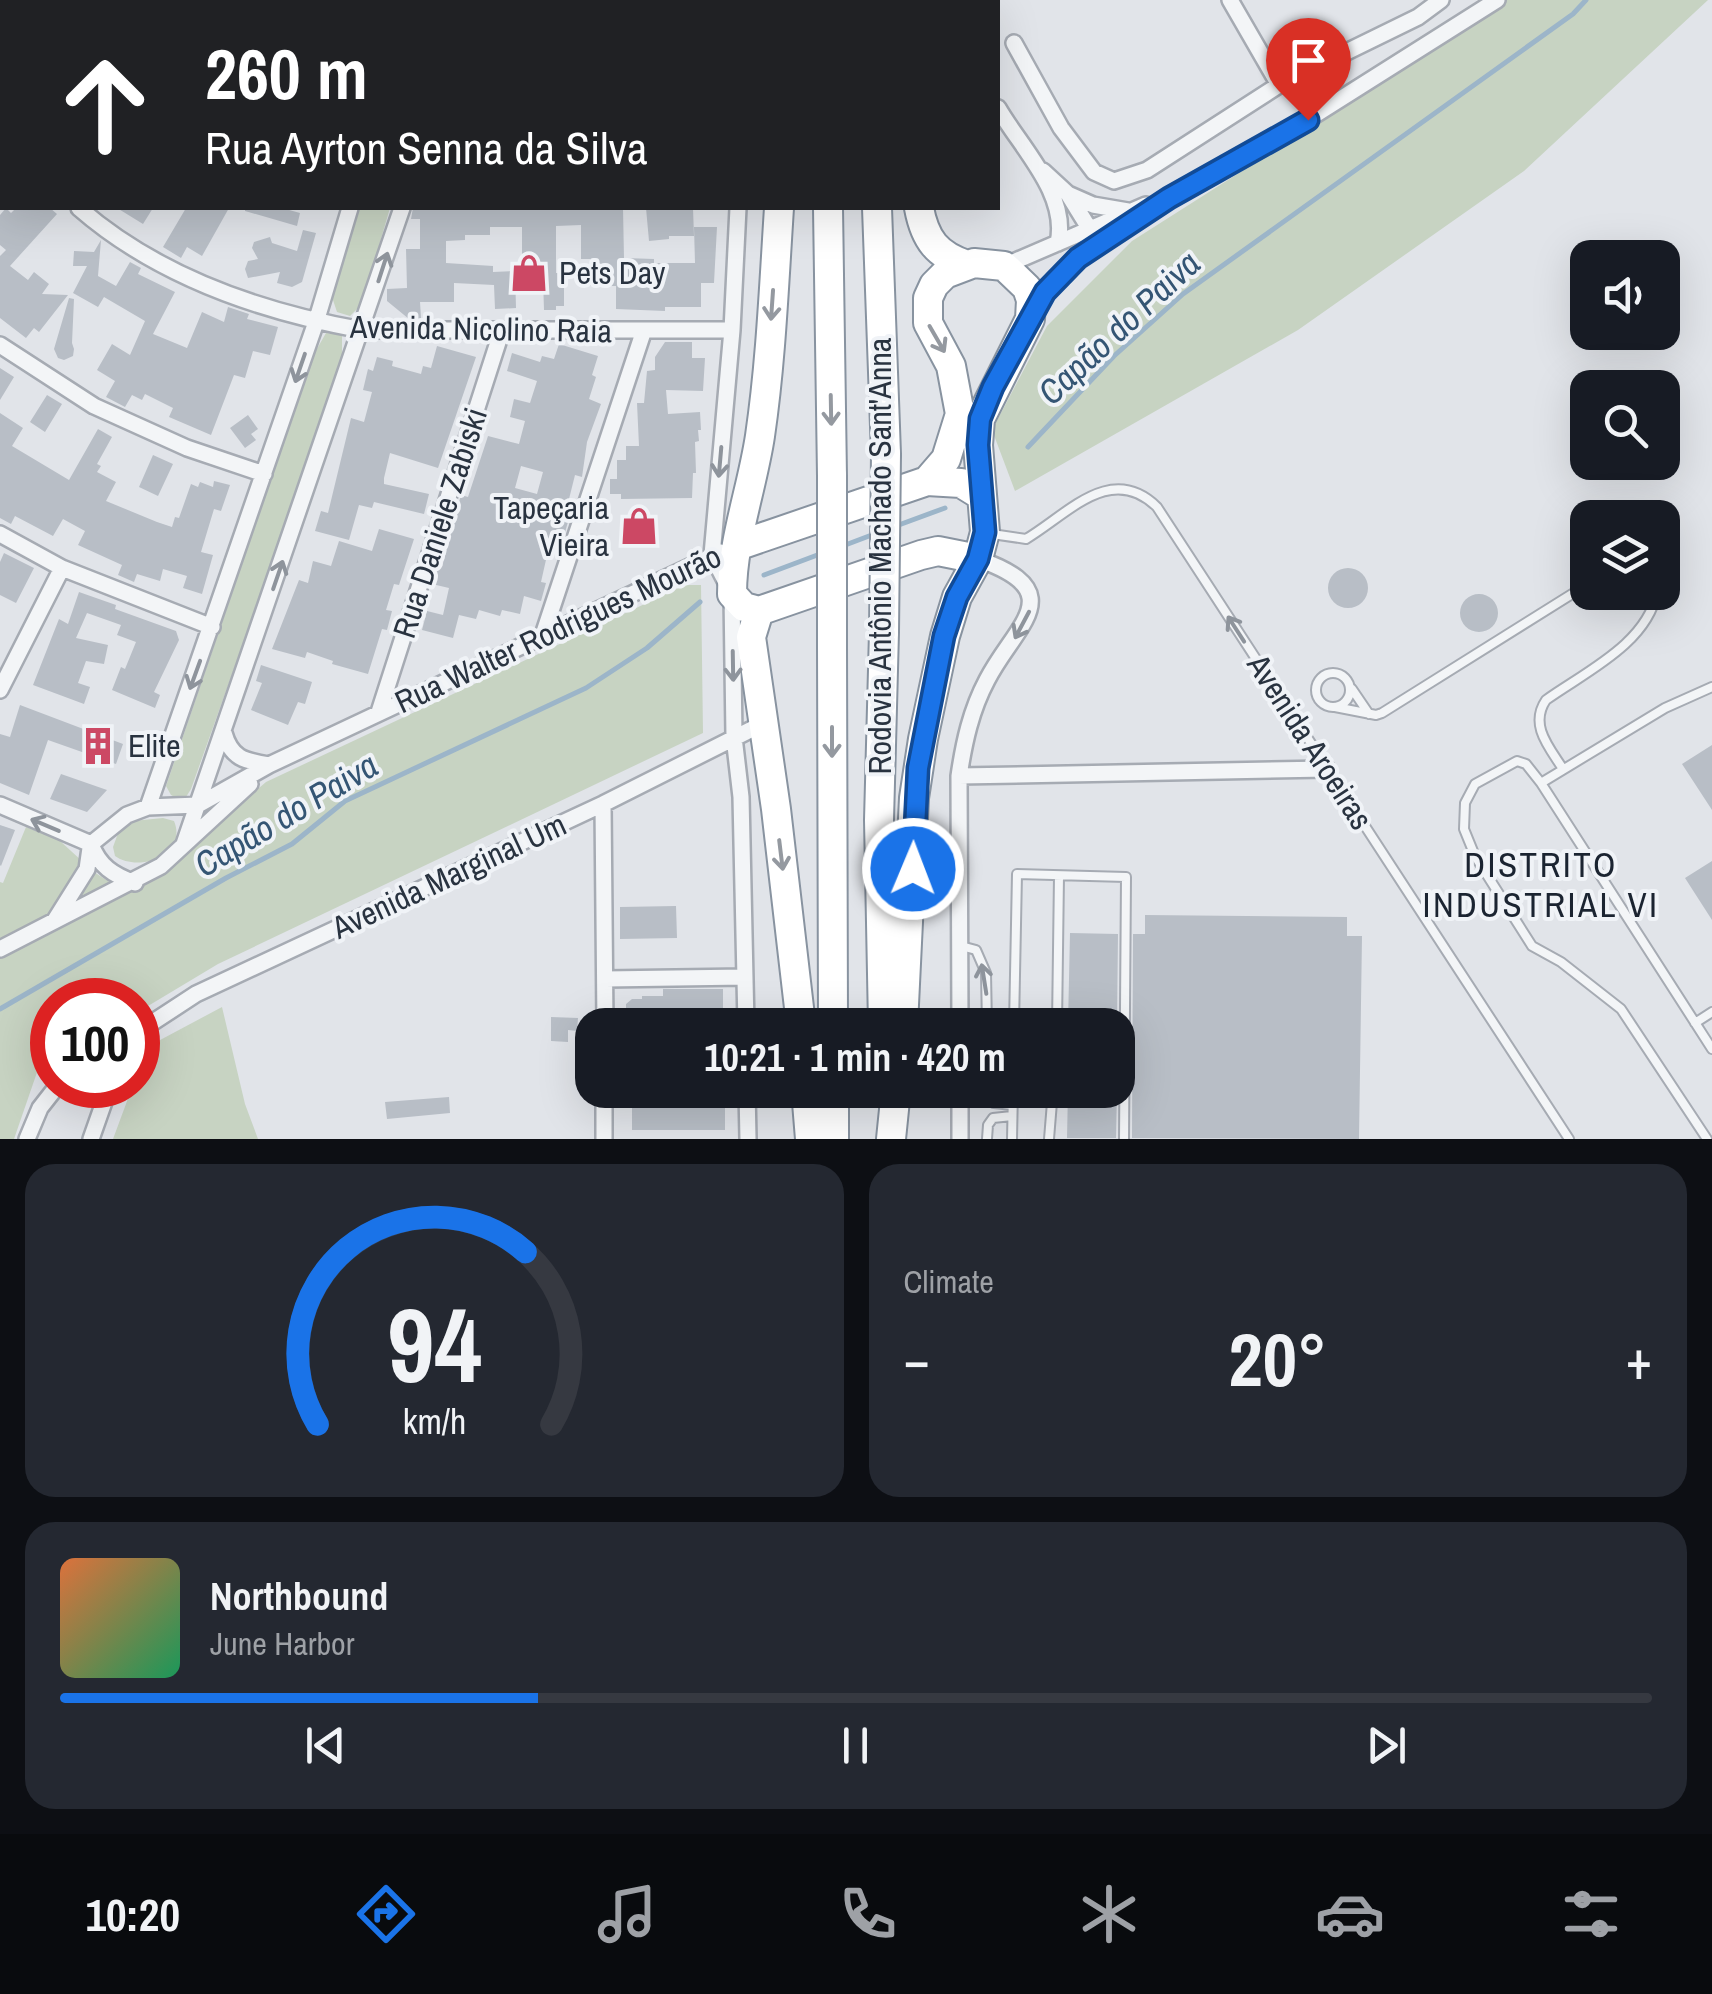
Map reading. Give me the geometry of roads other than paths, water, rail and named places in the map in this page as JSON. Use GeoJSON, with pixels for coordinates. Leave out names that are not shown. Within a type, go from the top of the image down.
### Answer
{"type":"FeatureCollection","features":[{"type":"Feature","properties":{"kind":"highway"},"geometry":{"type":"LineString","coordinates":[[779,210],[763,413],[754,476],[724,550],[732,570],[732,594],[744,606],[759,611],[921,555],[981,545]]}},
{"type":"Feature","properties":{"kind":"highway","name":"Rodovia Antônio Machado Sant'Anna"},"geometry":{"type":"LineString","coordinates":[[828,210],[833,1008]]}},
{"type":"Feature","properties":{"kind":"highway","name":"Rodovia Antônio Machado Sant'Anna"},"geometry":{"type":"LineString","coordinates":[[877,210],[886,454],[879,820],[883,1008]]}},
{"type":"Feature","properties":{"kind":"highway"},"geometry":{"type":"LineString","coordinates":[[921,210],[932,246],[945,258],[967,265]]}},
{"type":"Feature","properties":{"kind":"highway"},"geometry":{"type":"LineString","coordinates":[[903,1008],[914,798],[923,739],[944,636],[981,545],[980,419],[1030,319],[1027,288],[1004,266],[991,262],[967,265],[944,274],[928,298],[928,324],[951,366],[960,414],[946,460],[927,480]]}},
{"type":"Feature","properties":{"kind":"highway"},"geometry":{"type":"LineString","coordinates":[[724,550],[927,480],[961,483],[982,496]]}},
{"type":"Feature","properties":{"kind":"highway"},"geometry":{"type":"LineString","coordinates":[[759,611],[751,637],[799,1008]]}},
{"type":"Feature","properties":{"kind":"highway"},"geometry":{"type":"LineString","coordinates":[[807,1108],[810,1139]]}},
{"type":"Feature","properties":{"kind":"highway"},"geometry":{"type":"LineString","coordinates":[[834,1108],[834,1139]]}},
{"type":"Feature","properties":{"kind":"highway"},"geometry":{"type":"LineString","coordinates":[[885,1108],[888,1139]]}},
{"type":"Feature","properties":{"kind":"highway"},"geometry":{"type":"LineString","coordinates":[[888,1139],[893,1108]]}},
{"type":"Feature","properties":{"kind":"street"},"geometry":{"type":"LineString","coordinates":[[1230,0],[1280,85]]}},
{"type":"Feature","properties":{"kind":"street"},"geometry":{"type":"LineString","coordinates":[[1014,43],[1062,128],[1094,172],[1114,181],[1147,170],[1280,85],[1418,17],[1441,0]]}},
{"type":"Feature","properties":{"kind":"street"},"geometry":{"type":"LineString","coordinates":[[1030,319],[1053,282],[1078,258],[1169,198],[1276,139],[1497,0]]}},
{"type":"Feature","properties":{"kind":"street"},"geometry":{"type":"LineString","coordinates":[[1000,111],[1057,205],[1062,224],[1058,243]]}},
{"type":"Feature","properties":{"kind":"street"},"geometry":{"type":"LineString","coordinates":[[1034,163],[1068,194],[1088,228],[1078,258]]}},
{"type":"Feature","properties":{"kind":"street"},"geometry":{"type":"LineString","coordinates":[[1068,194],[1094,205],[1128,211]]}},
{"type":"Feature","properties":{"kind":"street"},"geometry":{"type":"LineString","coordinates":[[1004,266],[1128,211],[1169,198]]}},
{"type":"Feature","properties":{"kind":"street","name":"Avenida Nicolino Raia"},"geometry":{"type":"LineString","coordinates":[[82,210],[142,252],[199,282],[316,322],[362,330],[500,333],[732,330]]}},
{"type":"Feature","properties":{"kind":"street"},"geometry":{"type":"LineString","coordinates":[[53,923],[87,869],[90,844],[127,816],[148,807],[316,322],[349,210]]}},
{"type":"Feature","properties":{"kind":"street"},"geometry":{"type":"LineString","coordinates":[[184,844],[401,210]]}},
{"type":"Feature","properties":{"kind":"street"},"geometry":{"type":"LineString","coordinates":[[724,550],[738,210]]}},
{"type":"Feature","properties":{"kind":"street","name":"Rua Daniele Zabiski"},"geometry":{"type":"LineString","coordinates":[[379,712],[500,333]]}},
{"type":"Feature","properties":{"kind":"street"},"geometry":{"type":"LineString","coordinates":[[543,635],[643,333]]}},
{"type":"Feature","properties":{"kind":"street"},"geometry":{"type":"LineString","coordinates":[[0,346],[94,406],[187,448],[264,474]]}},
{"type":"Feature","properties":{"kind":"street"},"geometry":{"type":"LineString","coordinates":[[0,534],[62,568],[212,627]]}},
{"type":"Feature","properties":{"kind":"street"},"geometry":{"type":"LineString","coordinates":[[960,1008],[959,776],[965,736],[978,697],[1029,616],[1031,601],[1024,585],[981,545]]}},
{"type":"Feature","properties":{"kind":"street","name":"Rua Walter Rodrigues Mourão"},"geometry":{"type":"LineString","coordinates":[[148,807],[198,806],[270,765],[724,550]]}},
{"type":"Feature","properties":{"kind":"street"},"geometry":{"type":"LineString","coordinates":[[0,690],[62,568]]}},
{"type":"Feature","properties":{"kind":"street"},"geometry":{"type":"LineString","coordinates":[[732,594],[746,1008]]}},
{"type":"Feature","properties":{"kind":"street","name":"Avenida Marginal Um"},"geometry":{"type":"LineString","coordinates":[[160,1018],[196,994],[603,804],[762,724]]}},
{"type":"Feature","properties":{"kind":"street"},"geometry":{"type":"LineString","coordinates":[[224,733],[228,748],[236,756],[270,765]]}},
{"type":"Feature","properties":{"kind":"street","name":"Rua Walter Rodrigues Mourão"},"geometry":{"type":"LineString","coordinates":[[0,948],[161,866],[270,765]]}},
{"type":"Feature","properties":{"kind":"street"},"geometry":{"type":"LineString","coordinates":[[959,776],[1328,769]]}},
{"type":"Feature","properties":{"kind":"street"},"geometry":{"type":"LineString","coordinates":[[603,804],[605,1008]]}},
{"type":"Feature","properties":{"kind":"street"},"geometry":{"type":"LineString","coordinates":[[0,805],[90,844],[106,870],[134,883]]}},
{"type":"Feature","properties":{"kind":"street"},"geometry":{"type":"LineString","coordinates":[[605,979],[746,977]]}},
{"type":"Feature","properties":{"kind":"street"},"geometry":{"type":"LineString","coordinates":[[27,1139],[40,1108]]}},
{"type":"Feature","properties":{"kind":"street"},"geometry":{"type":"LineString","coordinates":[[91,1139],[100,1108]]}},
{"type":"Feature","properties":{"kind":"street"},"geometry":{"type":"LineString","coordinates":[[604,1108],[604,1139]]}},
{"type":"Feature","properties":{"kind":"street"},"geometry":{"type":"LineString","coordinates":[[747,1108],[748,1139]]}},
{"type":"Feature","properties":{"kind":"street"},"geometry":{"type":"LineString","coordinates":[[960,1108],[960,1139]]}},
{"type":"Feature","properties":{"kind":"lane","name":"Avenida Aroeiras"},"geometry":{"type":"LineString","coordinates":[[981,545],[1026,539],[1101,490],[1122,489],[1149,499],[1569,1139]]}},
{"type":"Feature","properties":{"kind":"lane"},"geometry":{"type":"LineString","coordinates":[[1369,714],[1344,676],[1333,672],[1318,680],[1316,696],[1324,705],[1369,714],[1382,713],[1570,595]]}},
{"type":"Feature","properties":{"kind":"lane"},"geometry":{"type":"LineString","coordinates":[[1563,769],[1540,732],[1541,707],[1630,640],[1648,621],[1651,610]]}},
{"type":"Feature","properties":{"kind":"lane"},"geometry":{"type":"LineString","coordinates":[[1335,707],[1346,702],[1350,686]]}},
{"type":"Feature","properties":{"kind":"lane"},"geometry":{"type":"LineString","coordinates":[[1541,782],[1665,708],[1712,686]]}},
{"type":"Feature","properties":{"kind":"lane"},"geometry":{"type":"LineString","coordinates":[[1708,1139],[1621,1009],[1561,962],[1532,946],[1475,856],[1464,829],[1465,803],[1476,784],[1517,762],[1526,764],[1712,1049]]}},
{"type":"Feature","properties":{"kind":"lane"},"geometry":{"type":"LineString","coordinates":[[1014,1008],[1016,874],[1126,876],[1124,1139]]}},
{"type":"Feature","properties":{"kind":"lane"},"geometry":{"type":"LineString","coordinates":[[1057,1008],[1059,876]]}},
{"type":"Feature","properties":{"kind":"lane"},"geometry":{"type":"LineString","coordinates":[[960,946],[976,950],[986,973],[987,1008]]}},
{"type":"Feature","properties":{"kind":"lane"},"geometry":{"type":"LineString","coordinates":[[1695,1022],[1712,1012]]}},
{"type":"Feature","properties":{"kind":"lane"},"geometry":{"type":"LineString","coordinates":[[1012,1108],[1012,1139]]}},
{"type":"Feature","properties":{"kind":"lane"},"geometry":{"type":"LineString","coordinates":[[1050,1139],[1053,1108]]}},
{"type":"Feature","properties":{"kind":"lane"},"geometry":{"type":"LineString","coordinates":[[987,1139],[993,1118],[1012,1116]]}},
{"type":"Feature","properties":{"kind":"waterway","name":"Capão do Paiva"},"geometry":{"type":"LineString","coordinates":[[1028,447],[1114,356],[1183,294],[1573,14],[1586,0]]}},
{"type":"Feature","properties":{"kind":"waterway"},"geometry":{"type":"LineString","coordinates":[[896,526],[945,508]]}},
{"type":"Feature","properties":{"kind":"waterway"},"geometry":{"type":"LineString","coordinates":[[840,547],[877,533]]}},
{"type":"Feature","properties":{"kind":"waterway"},"geometry":{"type":"LineString","coordinates":[[764,575],[820,554]]}},
{"type":"Feature","properties":{"kind":"waterway","name":"Capão do Paiva"},"geometry":{"type":"LineString","coordinates":[[0,1009],[292,844],[345,801],[586,688],[647,648],[700,602]]}},
{"type":"Feature","properties":{"kind":"place","name":"Pets Day"},"geometry":{"type":"Point","coordinates":[529,273]}},
{"type":"Feature","properties":{"kind":"place","name":"Tapeçaria Vieira"},"geometry":{"type":"Point","coordinates":[639,526]}},
{"type":"Feature","properties":{"kind":"place","name":"Elite"},"geometry":{"type":"Point","coordinates":[98,746]}},
{"type":"Feature","properties":{"kind":"district","name":"DISTRITO INDUSTRIAL VI"},"geometry":{"type":"Point","coordinates":[1541,885]}}]}
